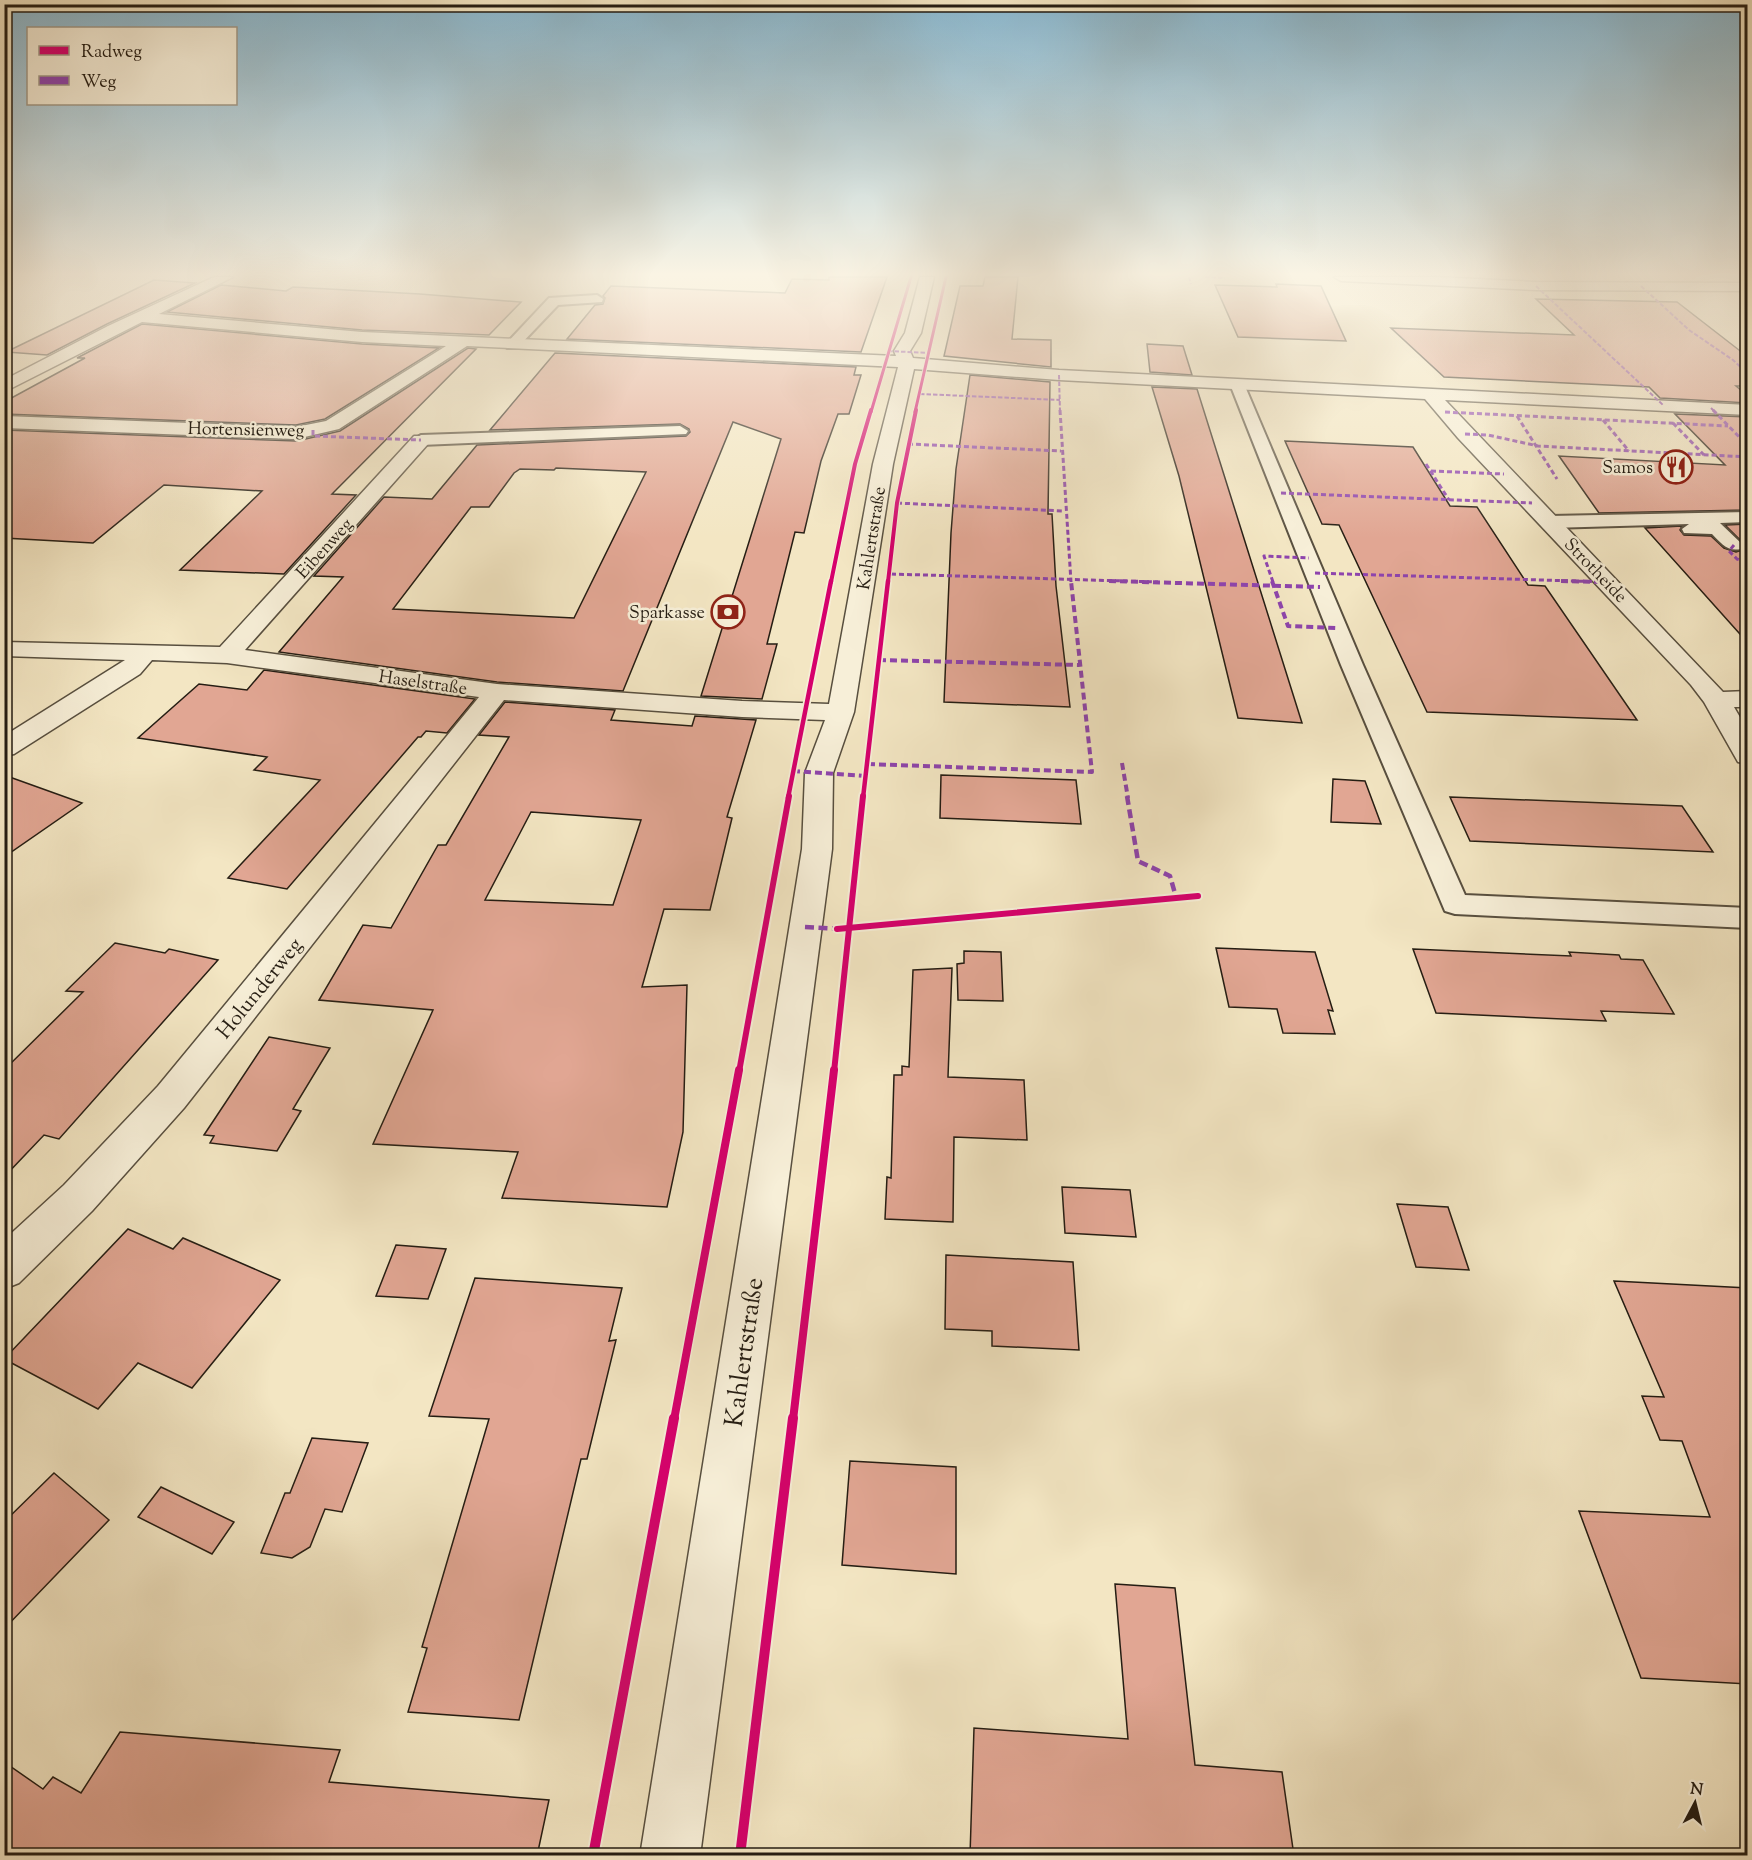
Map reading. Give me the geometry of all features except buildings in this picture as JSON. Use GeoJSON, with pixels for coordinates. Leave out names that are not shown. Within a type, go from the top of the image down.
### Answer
{"type":"FeatureCollection","features":[{"type":"Feature","properties":{"kind":"street"},"geometry":{"type":"LineString","coordinates":[[4,387],[49,364]]}},
{"type":"Feature","properties":{"kind":"street","name":"Hortensienweg"},"geometry":{"type":"LineString","coordinates":[[4,422],[296,433],[332,425],[429,364]]}},
{"type":"Feature","properties":{"kind":"street","name":"Kahlertstraße"},"geometry":{"type":"LineString","coordinates":[[670,1856],[817,849],[840,774],[841,714],[883,464],[907,364]]}},
{"type":"Feature","properties":{"kind":"street"},"geometry":{"type":"LineString","coordinates":[[928,364],[1059,375],[1748,410]]}},
{"type":"Feature","properties":{"kind":"street","name":"Strotheide"},"geometry":{"type":"LineString","coordinates":[[1430,394],[1465,434],[1692,672],[1716,700],[1748,756]]}},
{"type":"Feature","properties":{"kind":"street","name":"Eibenweg"},"geometry":{"type":"LineString","coordinates":[[227,655],[421,440]]}},
{"type":"Feature","properties":{"kind":"street","name":"Haselstraße"},"geometry":{"type":"LineString","coordinates":[[4,649],[227,655],[496,692],[841,714]]}},
{"type":"Feature","properties":{"kind":"street"},"geometry":{"type":"LineString","coordinates":[[4,748],[131,669],[145,653]]}},
{"type":"Feature","properties":{"kind":"street","name":"Holunderweg"},"geometry":{"type":"LineString","coordinates":[[4,1269],[78,1198],[171,1097],[496,692]]}},
{"type":"Feature","properties":{"kind":"street"},"geometry":{"type":"LineString","coordinates":[[1716,700],[1748,699]]}},
{"type":"Feature","properties":{"kind":"lane"},"geometry":{"type":"LineString","coordinates":[[1237,384],[1352,665],[1455,904],[1748,918]]}},
{"type":"Feature","properties":{"kind":"lane"},"geometry":{"type":"LineString","coordinates":[[421,440],[680,431]]}},
{"type":"Feature","properties":{"kind":"lane"},"geometry":{"type":"LineString","coordinates":[[1555,527],[1748,517]]}},
{"type":"Feature","properties":{"kind":"lane"},"geometry":{"type":"LineString","coordinates":[[1555,527],[1717,528],[1734,545]]}},
{"type":"Feature","properties":{"kind":"marked path"},"geometry":{"type":"LineString","coordinates":[[1619,364],[1663,405]]}},
{"type":"Feature","properties":{"kind":"marked path"},"geometry":{"type":"LineString","coordinates":[[1738,364],[1748,374]]}},
{"type":"Feature","properties":{"kind":"marked path"},"geometry":{"type":"LineString","coordinates":[[868,764],[1092,772],[1066,524],[1059,375]]}},
{"type":"Feature","properties":{"kind":"marked path"},"geometry":{"type":"LineString","coordinates":[[920,394],[1060,400]]}},
{"type":"Feature","properties":{"kind":"marked path"},"geometry":{"type":"LineString","coordinates":[[1711,408],[1748,446]]}},
{"type":"Feature","properties":{"kind":"marked path"},"geometry":{"type":"LineString","coordinates":[[1445,412],[1728,426]]}},
{"type":"Feature","properties":{"kind":"marked path"},"geometry":{"type":"LineString","coordinates":[[1517,416],[1557,479]]}},
{"type":"Feature","properties":{"kind":"marked path"},"geometry":{"type":"LineString","coordinates":[[1603,420],[1629,451]]}},
{"type":"Feature","properties":{"kind":"marked path"},"geometry":{"type":"LineString","coordinates":[[1673,423],[1704,455]]}},
{"type":"Feature","properties":{"kind":"marked path"},"geometry":{"type":"LineString","coordinates":[[313,430],[313,436],[421,440]]}},
{"type":"Feature","properties":{"kind":"marked path"},"geometry":{"type":"LineString","coordinates":[[1465,434],[1488,435],[1538,446],[1748,457]]}},
{"type":"Feature","properties":{"kind":"marked path"},"geometry":{"type":"LineString","coordinates":[[908,444],[1061,451]]}},
{"type":"Feature","properties":{"kind":"marked path"},"geometry":{"type":"LineString","coordinates":[[1426,464],[1449,500]]}},
{"type":"Feature","properties":{"kind":"marked path"},"geometry":{"type":"LineString","coordinates":[[1431,471],[1504,474]]}},
{"type":"Feature","properties":{"kind":"marked path"},"geometry":{"type":"LineString","coordinates":[[1281,493],[1532,503]]}},
{"type":"Feature","properties":{"kind":"marked path"},"geometry":{"type":"LineString","coordinates":[[897,503],[1064,511]]}},
{"type":"Feature","properties":{"kind":"marked path"},"geometry":{"type":"LineString","coordinates":[[1734,545],[1729,551],[1737,559],[1748,563]]}},
{"type":"Feature","properties":{"kind":"marked path"},"geometry":{"type":"LineString","coordinates":[[1309,558],[1264,556],[1288,626],[1337,628]]}},
{"type":"Feature","properties":{"kind":"marked path"},"geometry":{"type":"LineString","coordinates":[[1315,573],[1607,582]]}},
{"type":"Feature","properties":{"kind":"marked path"},"geometry":{"type":"LineString","coordinates":[[891,574],[1320,587]]}},
{"type":"Feature","properties":{"kind":"marked path"},"geometry":{"type":"LineString","coordinates":[[879,660],[1079,665]]}},
{"type":"Feature","properties":{"kind":"marked path"},"geometry":{"type":"LineString","coordinates":[[1122,763],[1138,861],[1170,876],[1176,897]]}},
{"type":"Feature","properties":{"kind":"marked path"},"geometry":{"type":"LineString","coordinates":[[793,771],[867,776]]}},
{"type":"Feature","properties":{"kind":"marked path"},"geometry":{"type":"LineString","coordinates":[[805,927],[843,929]]}},
{"type":"Feature","properties":{"kind":"cycle path"},"geometry":{"type":"LineString","coordinates":[[593,1856],[793,771],[855,464],[885,364]]}},
{"type":"Feature","properties":{"kind":"cycle path"},"geometry":{"type":"LineString","coordinates":[[740,1856],[825,1158],[848,929],[897,503],[926,364]]}},
{"type":"Feature","properties":{"kind":"cycle path"},"geometry":{"type":"LineString","coordinates":[[837,929],[1198,896]]}},
{"type":"Feature","properties":{"kind":"place","name":"Samos"},"geometry":{"type":"Point","coordinates":[1676,467]}},
{"type":"Feature","properties":{"kind":"place","name":"Sparkasse"},"geometry":{"type":"Point","coordinates":[728,612]}}]}
